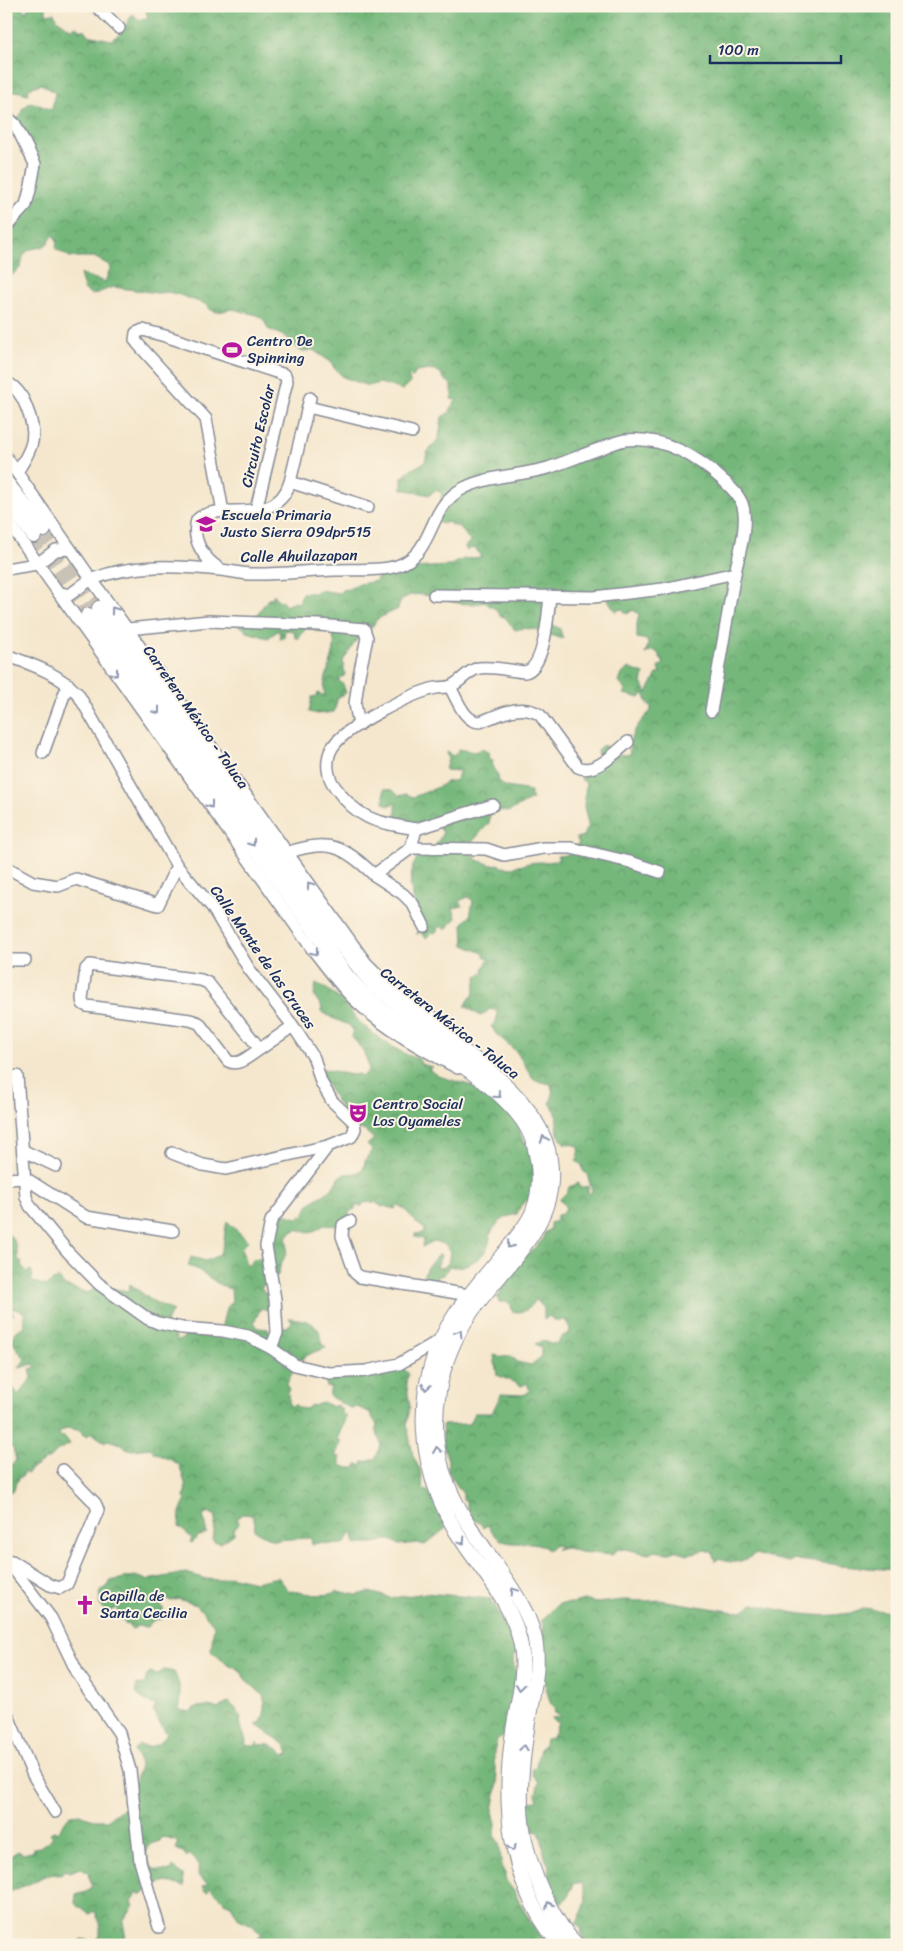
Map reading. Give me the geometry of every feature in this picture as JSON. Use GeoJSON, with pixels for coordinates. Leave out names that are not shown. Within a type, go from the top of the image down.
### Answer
{"type":"FeatureCollection","features":[{"type":"Feature","properties":{"kind":"main road"},"geometry":{"type":"LineString","coordinates":[[6,482],[39,533],[6,499]]}},
{"type":"Feature","properties":{"kind":"main road","name":"Carretera México - Toluca"},"geometry":{"type":"LineString","coordinates":[[560,1945],[545,1925],[524,1885],[515,1860],[511,1839],[508,1814],[508,1787],[511,1745],[522,1673],[523,1660],[520,1640],[505,1602],[450,1522],[430,1474],[426,1456],[424,1407],[426,1385],[440,1340],[469,1295],[514,1241],[530,1218],[535,1204],[540,1176],[531,1135],[517,1113],[480,1080],[459,1063],[374,1004],[347,976],[94,611],[361,970],[383,992],[474,1059],[520,1099],[536,1120],[546,1141],[550,1156],[551,1186],[546,1208],[540,1223],[474,1309],[450,1348],[439,1390],[436,1413],[437,1449],[444,1476],[462,1516],[520,1601],[534,1633],[537,1650],[536,1672],[523,1761],[521,1798],[524,1843],[537,1881],[554,1915],[577,1945]]}},
{"type":"Feature","properties":{"kind":"street"},"geometry":{"type":"LineString","coordinates":[[96,6],[119,28]]}},
{"type":"Feature","properties":{"kind":"street"},"geometry":{"type":"LineString","coordinates":[[6,116],[16,124],[35,164],[26,204],[6,227]]}},
{"type":"Feature","properties":{"kind":"street","name":"Circuito Escolar"},"geometry":{"type":"LineString","coordinates":[[223,512],[206,419],[138,344],[135,337],[139,331],[143,330],[181,341],[286,375],[287,381],[256,510]]}},
{"type":"Feature","properties":{"kind":"street"},"geometry":{"type":"LineString","coordinates":[[6,382],[13,385],[22,397],[34,432],[31,447],[18,472]]}},
{"type":"Feature","properties":{"kind":"street"},"geometry":{"type":"LineString","coordinates":[[222,570],[202,554],[196,530],[197,520],[200,517],[223,512],[256,510],[282,499],[288,492],[309,402],[412,432]]}},
{"type":"Feature","properties":{"kind":"street","name":"Calle Ahuilazapan"},"geometry":{"type":"LineString","coordinates":[[58,592],[69,594],[92,580],[139,568],[181,568],[270,574],[374,569],[403,565],[411,560],[422,547],[438,512],[456,492],[475,482],[528,473],[550,467],[623,440],[640,440],[663,444],[688,454],[711,468],[740,498],[744,511],[742,539],[735,573]]}},
{"type":"Feature","properties":{"kind":"street"},"geometry":{"type":"LineString","coordinates":[[6,457],[366,963],[377,974],[432,1017],[474,1059]]}},
{"type":"Feature","properties":{"kind":"street"},"geometry":{"type":"LineString","coordinates":[[290,482],[368,507]]}},
{"type":"Feature","properties":{"kind":"street"},"geometry":{"type":"LineString","coordinates":[[6,519],[308,942],[336,978],[358,1003],[394,1032],[480,1080]]}},
{"type":"Feature","properties":{"kind":"street"},"geometry":{"type":"LineString","coordinates":[[6,569],[37,564],[56,550],[70,549]]}},
{"type":"Feature","properties":{"kind":"street"},"geometry":{"type":"LineString","coordinates":[[434,595],[594,597],[653,590],[735,573],[711,711]]}},
{"type":"Feature","properties":{"kind":"street"},"geometry":{"type":"LineString","coordinates":[[493,805],[416,829],[379,822],[360,814],[344,800],[331,782],[328,768],[329,754],[332,746],[359,724],[404,700],[436,688],[450,687],[472,670],[480,668],[525,672],[531,670],[536,665],[542,650],[550,596]]}},
{"type":"Feature","properties":{"kind":"street"},"geometry":{"type":"LineString","coordinates":[[128,629],[209,621],[319,625],[364,629],[367,638],[355,704],[359,724]]}},
{"type":"Feature","properties":{"kind":"street","name":"Calle Monte de las Cruces"},"geometry":{"type":"LineString","coordinates":[[6,655],[46,670],[68,684],[86,706],[177,866],[212,907],[249,969],[293,1026],[314,1058],[321,1082],[332,1101],[354,1122],[356,1129],[352,1137],[328,1146]]}},
{"type":"Feature","properties":{"kind":"street"},"geometry":{"type":"LineString","coordinates":[[43,752],[68,684]]}},
{"type":"Feature","properties":{"kind":"street"},"geometry":{"type":"LineString","coordinates":[[450,687],[468,717],[475,722],[524,708],[533,710],[540,715],[578,767],[584,770],[593,769],[628,742]]}},
{"type":"Feature","properties":{"kind":"street"},"geometry":{"type":"LineString","coordinates":[[411,848],[416,829]]}},
{"type":"Feature","properties":{"kind":"street"},"geometry":{"type":"LineString","coordinates":[[287,853],[308,847],[336,847],[357,858],[374,875],[413,904],[424,926]]}},
{"type":"Feature","properties":{"kind":"street"},"geometry":{"type":"LineString","coordinates":[[374,875],[411,848],[486,849],[504,855],[543,848],[571,848],[630,862],[660,872]]}},
{"type":"Feature","properties":{"kind":"street"},"geometry":{"type":"LineString","coordinates":[[6,867],[33,882],[58,886],[76,879],[158,905],[177,866]]}},
{"type":"Feature","properties":{"kind":"street"},"geometry":{"type":"LineString","coordinates":[[6,960],[25,960]]}},
{"type":"Feature","properties":{"kind":"street"},"geometry":{"type":"LineString","coordinates":[[260,1049],[208,983],[201,980],[90,965],[86,969],[82,998],[83,1004],[190,1020],[199,1023],[228,1061],[233,1064],[240,1063],[293,1026]]}},
{"type":"Feature","properties":{"kind":"street"},"geometry":{"type":"LineString","coordinates":[[18,1076],[26,1197],[30,1206],[68,1252],[99,1284],[139,1313],[158,1323],[182,1328],[223,1331],[248,1336],[271,1348],[295,1365],[330,1373],[366,1371],[399,1364],[440,1340]]}},
{"type":"Feature","properties":{"kind":"street"},"geometry":{"type":"LineString","coordinates":[[172,1153],[203,1165],[226,1169],[328,1146]]}},
{"type":"Feature","properties":{"kind":"street"},"geometry":{"type":"LineString","coordinates":[[271,1348],[277,1333],[275,1299],[266,1246],[270,1221],[328,1146]]}},
{"type":"Feature","properties":{"kind":"street"},"geometry":{"type":"LineString","coordinates":[[24,1151],[56,1166]]}},
{"type":"Feature","properties":{"kind":"street"},"geometry":{"type":"LineString","coordinates":[[6,1179],[25,1178],[86,1217],[173,1231]]}},
{"type":"Feature","properties":{"kind":"street"},"geometry":{"type":"LineString","coordinates":[[350,1221],[343,1225],[341,1232],[355,1274],[360,1277],[469,1295]]}},
{"type":"Feature","properties":{"kind":"street"},"geometry":{"type":"LineString","coordinates":[[6,1558],[50,1585],[60,1588],[67,1584],[98,1510],[95,1503],[63,1470]]}},
{"type":"Feature","properties":{"kind":"street"},"geometry":{"type":"LineString","coordinates":[[6,1558],[51,1618],[78,1674],[119,1733],[130,1770],[140,1860],[159,1927]]}},
{"type":"Feature","properties":{"kind":"street"},"geometry":{"type":"LineString","coordinates":[[6,1711],[33,1775],[55,1812]]}},
{"type":"Feature","properties":{"kind":"green space"},"geometry":{"type":"Polygon","coordinates":[[[6,6],[24,8],[26,13],[29,6],[46,6],[46,14],[54,13],[57,19],[72,30],[75,26],[81,31],[84,29],[88,35],[111,40],[120,34],[133,14],[139,20],[148,19],[145,6],[897,6],[897,1570],[840,1566],[796,1560],[788,1562],[755,1554],[738,1562],[729,1562],[720,1558],[715,1561],[712,1552],[705,1550],[688,1554],[675,1550],[668,1553],[654,1551],[649,1554],[625,1549],[616,1550],[612,1555],[580,1552],[567,1548],[556,1549],[561,1547],[555,1545],[548,1550],[541,1545],[533,1543],[509,1543],[502,1540],[495,1535],[488,1525],[483,1528],[481,1524],[469,1516],[466,1501],[463,1500],[463,1494],[448,1472],[448,1460],[443,1444],[442,1425],[469,1424],[474,1413],[492,1413],[501,1394],[523,1395],[530,1391],[527,1383],[522,1386],[497,1375],[494,1355],[501,1357],[512,1356],[517,1362],[531,1365],[541,1357],[541,1347],[535,1344],[544,1340],[550,1344],[559,1343],[559,1340],[564,1335],[569,1334],[570,1328],[565,1320],[554,1320],[549,1316],[544,1320],[544,1308],[535,1299],[529,1308],[516,1312],[512,1311],[511,1305],[508,1302],[499,1302],[497,1296],[500,1295],[501,1286],[521,1256],[529,1253],[543,1239],[544,1233],[550,1229],[550,1223],[556,1221],[557,1215],[562,1214],[566,1208],[560,1199],[568,1191],[569,1187],[579,1183],[579,1188],[588,1186],[588,1192],[590,1194],[592,1191],[587,1174],[583,1171],[582,1165],[576,1161],[579,1157],[577,1155],[579,1146],[564,1143],[558,1134],[556,1112],[550,1103],[553,1094],[551,1084],[534,1080],[516,1051],[496,1034],[491,1026],[496,1023],[497,1011],[490,1009],[481,1016],[465,1006],[473,996],[477,977],[484,972],[483,970],[489,958],[485,957],[483,953],[464,945],[463,923],[470,916],[473,901],[468,897],[459,901],[463,906],[453,908],[456,918],[445,930],[441,926],[435,933],[432,932],[426,938],[420,931],[417,935],[419,922],[410,885],[413,866],[419,854],[434,849],[443,832],[433,822],[407,826],[396,815],[394,803],[389,806],[384,803],[384,789],[393,790],[399,796],[406,794],[413,797],[446,782],[455,781],[460,771],[445,770],[448,759],[446,752],[453,756],[458,752],[458,749],[474,752],[482,749],[489,753],[488,758],[493,760],[492,766],[499,782],[506,787],[531,791],[532,799],[508,812],[500,810],[490,814],[489,823],[473,841],[472,853],[477,860],[492,865],[499,864],[501,867],[513,868],[518,865],[550,862],[559,859],[557,856],[567,855],[579,843],[576,838],[583,836],[588,824],[584,806],[586,783],[581,779],[595,768],[598,760],[597,750],[603,745],[610,749],[609,751],[624,755],[630,754],[629,748],[632,736],[638,725],[651,711],[651,706],[648,704],[644,693],[640,698],[624,694],[625,690],[619,682],[622,674],[628,668],[644,674],[642,683],[647,693],[657,674],[661,673],[658,667],[664,664],[658,653],[653,650],[645,654],[648,645],[647,640],[637,638],[639,614],[633,610],[627,614],[622,609],[615,611],[606,596],[557,592],[550,623],[560,629],[563,639],[534,629],[515,630],[505,617],[500,616],[497,610],[484,602],[465,604],[430,596],[413,595],[401,601],[398,609],[377,619],[372,627],[357,639],[343,661],[345,675],[338,680],[343,684],[346,693],[338,697],[334,712],[318,714],[309,712],[312,697],[317,696],[318,693],[325,696],[325,679],[334,644],[333,636],[328,629],[316,632],[314,629],[306,628],[299,638],[295,638],[294,631],[285,630],[284,638],[280,639],[279,630],[268,638],[247,632],[238,625],[256,616],[274,594],[276,599],[282,601],[285,606],[295,602],[299,603],[302,593],[314,593],[318,590],[339,593],[355,585],[376,581],[378,575],[386,575],[388,570],[403,565],[411,568],[449,566],[464,559],[481,557],[477,550],[471,548],[467,551],[465,547],[470,541],[460,527],[451,525],[449,522],[441,524],[433,516],[440,504],[442,493],[435,490],[430,495],[402,489],[402,478],[409,471],[425,462],[427,453],[439,438],[442,417],[450,412],[451,407],[457,400],[451,399],[453,393],[451,391],[451,384],[444,379],[440,372],[429,370],[416,372],[412,378],[408,374],[410,383],[403,390],[380,383],[368,386],[343,377],[331,362],[313,350],[299,350],[286,337],[268,329],[264,320],[257,315],[233,309],[217,312],[211,310],[205,304],[168,292],[157,293],[113,287],[92,295],[84,289],[80,274],[105,282],[111,266],[94,257],[70,257],[56,249],[57,240],[52,235],[43,247],[27,251],[23,256],[21,267],[9,278],[6,278],[6,229],[25,197],[36,156],[26,134],[16,134],[6,140],[6,120],[13,122],[21,115],[22,109],[31,102],[52,110],[55,92],[41,84],[29,88],[28,94],[16,91],[6,96],[6,6]]]}},
{"type":"Feature","properties":{"kind":"green space"},"geometry":{"type":"Polygon","coordinates":[[[316,983],[334,994],[362,1024],[377,1036],[404,1053],[419,1059],[421,1064],[432,1067],[428,1069],[438,1076],[476,1087],[483,1095],[495,1098],[497,1103],[504,1107],[518,1124],[521,1136],[533,1153],[535,1183],[529,1199],[521,1205],[517,1214],[506,1218],[496,1225],[486,1250],[479,1258],[469,1264],[459,1267],[449,1266],[444,1275],[439,1276],[433,1281],[430,1277],[422,1279],[427,1267],[438,1255],[441,1255],[437,1267],[441,1268],[448,1264],[450,1252],[446,1245],[434,1241],[422,1247],[424,1239],[415,1237],[415,1234],[424,1233],[425,1229],[415,1222],[405,1209],[397,1205],[395,1209],[382,1207],[375,1202],[363,1203],[362,1206],[355,1206],[355,1209],[350,1211],[347,1220],[340,1226],[324,1225],[308,1232],[297,1229],[286,1236],[286,1253],[278,1275],[273,1278],[275,1285],[265,1284],[261,1287],[271,1302],[268,1304],[267,1310],[261,1308],[254,1322],[258,1328],[268,1329],[270,1333],[274,1329],[287,1327],[292,1322],[289,1318],[307,1321],[318,1329],[322,1343],[326,1348],[295,1361],[296,1366],[286,1385],[289,1389],[287,1393],[289,1395],[289,1406],[296,1405],[298,1408],[306,1409],[311,1405],[314,1406],[323,1402],[332,1407],[338,1405],[339,1409],[342,1409],[343,1415],[346,1416],[337,1440],[342,1441],[335,1456],[340,1457],[340,1465],[355,1468],[358,1464],[362,1466],[363,1462],[376,1458],[381,1445],[380,1438],[375,1430],[377,1425],[369,1412],[357,1407],[350,1408],[329,1396],[331,1387],[327,1387],[326,1382],[342,1377],[388,1374],[392,1369],[404,1369],[409,1374],[406,1381],[410,1407],[407,1425],[413,1456],[420,1470],[423,1488],[435,1497],[447,1527],[425,1545],[417,1543],[398,1545],[389,1540],[356,1545],[353,1538],[354,1533],[350,1535],[345,1543],[312,1544],[311,1538],[273,1540],[254,1530],[253,1515],[242,1514],[236,1519],[239,1524],[234,1530],[234,1534],[221,1543],[213,1541],[216,1516],[208,1512],[203,1517],[206,1524],[206,1534],[199,1536],[192,1543],[190,1542],[192,1538],[179,1527],[180,1512],[186,1500],[184,1498],[186,1486],[179,1464],[154,1452],[150,1448],[132,1450],[122,1444],[107,1440],[105,1442],[91,1433],[87,1437],[82,1434],[82,1431],[67,1428],[59,1433],[59,1436],[65,1437],[70,1444],[58,1450],[51,1458],[30,1469],[29,1473],[26,1474],[24,1470],[22,1477],[18,1478],[19,1480],[16,1482],[14,1491],[7,1492],[6,1462],[9,1460],[11,1466],[16,1460],[13,1448],[9,1446],[6,1440],[6,1390],[10,1394],[13,1387],[18,1395],[32,1378],[30,1369],[36,1367],[34,1364],[19,1368],[25,1359],[13,1343],[14,1333],[24,1326],[24,1312],[12,1308],[11,1311],[14,1315],[6,1313],[6,1232],[14,1241],[18,1259],[22,1262],[21,1265],[27,1272],[31,1270],[33,1276],[31,1281],[46,1286],[58,1278],[65,1286],[88,1293],[97,1287],[129,1291],[130,1284],[151,1300],[173,1311],[166,1321],[177,1342],[193,1332],[195,1335],[217,1331],[222,1325],[226,1309],[232,1302],[231,1289],[220,1285],[200,1271],[188,1266],[191,1257],[206,1261],[219,1255],[227,1221],[248,1241],[241,1248],[247,1266],[254,1259],[262,1257],[281,1213],[297,1218],[304,1215],[309,1204],[331,1190],[340,1177],[345,1174],[357,1173],[364,1168],[365,1161],[372,1150],[367,1145],[374,1139],[365,1131],[352,1126],[319,1073],[323,1069],[352,1075],[359,1074],[362,1077],[369,1070],[367,1061],[351,1036],[353,1030],[349,1025],[321,1011],[322,1007],[314,996],[316,983]]]}},
{"type":"Feature","properties":{"kind":"green space"},"geometry":{"type":"Polygon","coordinates":[[[186,1573],[206,1579],[219,1580],[230,1576],[255,1582],[278,1577],[289,1591],[314,1594],[326,1595],[337,1591],[357,1595],[369,1592],[392,1598],[426,1593],[492,1599],[491,1604],[495,1605],[520,1652],[514,1655],[513,1662],[521,1681],[505,1736],[497,1740],[494,1752],[498,1782],[493,1811],[496,1824],[495,1836],[499,1843],[505,1879],[535,1930],[551,1945],[262,1945],[258,1938],[262,1933],[252,1925],[239,1919],[231,1905],[224,1902],[209,1887],[208,1892],[205,1891],[203,1886],[208,1884],[198,1876],[198,1866],[195,1858],[189,1854],[187,1857],[183,1852],[176,1849],[178,1844],[176,1841],[161,1837],[160,1841],[150,1844],[146,1853],[150,1866],[156,1870],[172,1871],[173,1867],[183,1875],[184,1887],[162,1882],[140,1895],[138,1891],[131,1904],[134,1905],[123,1921],[126,1940],[124,1945],[77,1945],[82,1939],[94,1942],[100,1936],[100,1926],[95,1911],[90,1914],[75,1903],[76,1895],[86,1892],[93,1886],[89,1877],[90,1874],[80,1868],[70,1872],[64,1870],[62,1874],[45,1876],[15,1889],[6,1896],[6,1859],[18,1851],[23,1854],[32,1852],[33,1848],[40,1847],[53,1837],[50,1833],[57,1832],[70,1815],[80,1814],[96,1820],[107,1820],[126,1806],[140,1766],[134,1751],[139,1745],[148,1747],[159,1743],[167,1734],[153,1712],[156,1705],[146,1702],[136,1693],[136,1685],[145,1684],[150,1672],[157,1675],[164,1670],[174,1672],[180,1690],[179,1710],[190,1712],[194,1708],[206,1706],[218,1709],[229,1702],[241,1718],[240,1723],[246,1741],[245,1744],[255,1746],[258,1742],[259,1745],[273,1746],[284,1755],[289,1754],[286,1745],[256,1725],[262,1721],[265,1710],[263,1695],[245,1679],[240,1670],[223,1661],[211,1651],[214,1625],[197,1605],[178,1599],[171,1601],[167,1599],[160,1604],[163,1608],[163,1615],[159,1616],[162,1619],[154,1620],[147,1627],[136,1626],[132,1629],[118,1617],[117,1607],[108,1613],[100,1606],[100,1593],[110,1584],[110,1581],[135,1576],[147,1580],[186,1573]]]}},
{"type":"Feature","properties":{"kind":"green space"},"geometry":{"type":"Polygon","coordinates":[[[584,1600],[596,1603],[624,1600],[660,1600],[735,1612],[744,1610],[753,1604],[797,1613],[819,1615],[851,1613],[864,1608],[897,1613],[897,1945],[588,1945],[581,1933],[582,1928],[575,1923],[578,1921],[586,1899],[582,1883],[574,1883],[572,1889],[570,1889],[569,1896],[561,1903],[553,1895],[555,1892],[551,1889],[553,1884],[548,1873],[549,1865],[537,1830],[531,1833],[533,1826],[528,1818],[526,1802],[538,1801],[536,1794],[539,1782],[533,1775],[532,1770],[536,1766],[540,1748],[545,1745],[546,1739],[552,1738],[558,1722],[552,1720],[552,1718],[560,1717],[554,1712],[555,1709],[551,1705],[542,1674],[543,1624],[541,1621],[558,1604],[584,1600]]]}},
{"type":"Feature","properties":{"kind":"tunnel"},"geometry":{"type":"LineString","coordinates":[[44,530],[99,608]]}},
{"type":"Feature","properties":{"kind":"tunnel"},"geometry":{"type":"LineString","coordinates":[[34,536],[88,615]]}},
{"type":"Feature","properties":{"kind":"place","name":"Centro De Spinning"},"geometry":{"type":"Point","coordinates":[232,350]}},
{"type":"Feature","properties":{"kind":"place","name":"Escuela Primaria Justo Sierra 09dpr515"},"geometry":{"type":"Point","coordinates":[206,524]}},
{"type":"Feature","properties":{"kind":"place","name":"Centro Social Los Oyameles"},"geometry":{"type":"Point","coordinates":[358,1113]}},
{"type":"Feature","properties":{"kind":"place","name":"Capilla de Santa Cecilia"},"geometry":{"type":"Point","coordinates":[85,1605]}}]}
